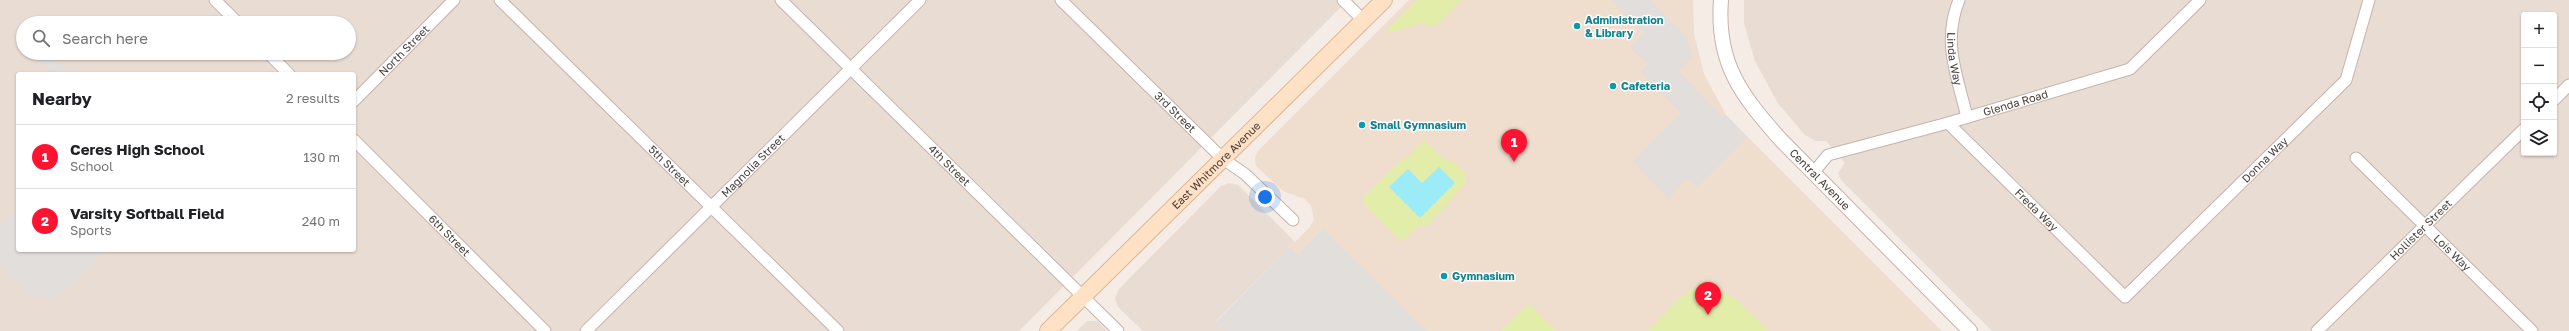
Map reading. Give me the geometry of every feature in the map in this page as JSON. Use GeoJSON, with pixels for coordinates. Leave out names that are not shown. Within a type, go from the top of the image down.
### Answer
{"type":"FeatureCollection","features":[{"type":"Feature","properties":{"kind":"main road","name":"East Whitmore Avenue"},"geometry":{"type":"LineString","coordinates":[[1048,331],[1384,0]]}},
{"type":"Feature","properties":{"kind":"street"},"geometry":{"type":"LineString","coordinates":[[215,0],[231,16]]}},
{"type":"Feature","properties":{"kind":"street","name":"North Street"},"geometry":{"type":"LineString","coordinates":[[356,99],[454,0]]}},
{"type":"Feature","properties":{"kind":"street","name":"5th Street"},"geometry":{"type":"LineString","coordinates":[[500,0],[838,331]]}},
{"type":"Feature","properties":{"kind":"street","name":"4th Street"},"geometry":{"type":"LineString","coordinates":[[781,0],[1118,331]]}},
{"type":"Feature","properties":{"kind":"street","name":"Magnolia Street"},"geometry":{"type":"LineString","coordinates":[[586,331],[710,206],[920,0]]}},
{"type":"Feature","properties":{"kind":"street","name":"3rd Street"},"geometry":{"type":"LineString","coordinates":[[1061,0],[1223,159],[1245,174],[1293,220]]}},
{"type":"Feature","properties":{"kind":"street"},"geometry":{"type":"LineString","coordinates":[[1343,0],[1364,21]]}},
{"type":"Feature","properties":{"kind":"street","name":"Central Avenue"},"geometry":{"type":"LineString","coordinates":[[1721,0],[1719,26],[1723,48],[1742,94],[1776,134],[1813,173],[1970,331]]}},
{"type":"Feature","properties":{"kind":"street","name":"Linda Way"},"geometry":{"type":"LineString","coordinates":[[1959,0],[1953,14],[1950,43],[1968,117]]}},
{"type":"Feature","properties":{"kind":"street","name":"Glenda Road"},"geometry":{"type":"LineString","coordinates":[[1813,173],[1828,155],[1948,123],[2130,69],[2200,0]]}},
{"type":"Feature","properties":{"kind":"street","name":"Donna Way"},"geometry":{"type":"LineString","coordinates":[[2125,297],[2346,80],[2369,0]]}},
{"type":"Feature","properties":{"kind":"street"},"geometry":{"type":"LineString","coordinates":[[275,60],[287,72]]}},
{"type":"Feature","properties":{"kind":"street"},"geometry":{"type":"LineString","coordinates":[[2557,97],[2569,85]]}},
{"type":"Feature","properties":{"kind":"street","name":"Freda Way"},"geometry":{"type":"LineString","coordinates":[[1948,123],[2125,297]]}},
{"type":"Feature","properties":{"kind":"street","name":"Hollister Street"},"geometry":{"type":"LineString","coordinates":[[2318,331],[2521,132]]}},
{"type":"Feature","properties":{"kind":"street","name":"6th Street"},"geometry":{"type":"LineString","coordinates":[[356,142],[544,331]]}},
{"type":"Feature","properties":{"kind":"street","name":"Lois Way"},"geometry":{"type":"LineString","coordinates":[[2356,158],[2532,331]]}},
{"type":"Feature","properties":{"kind":"shaded area"},"geometry":{"type":"Polygon","coordinates":[[[0,0],[1348,0],[1019,331],[0,331],[0,0]]]}},
{"type":"Feature","properties":{"kind":"shaded area"},"geometry":{"type":"Polygon","coordinates":[[[1409,0],[1693,0],[1694,34],[1704,74],[1726,115],[1942,331],[1225,331],[1216,322],[1310,227],[1314,219],[1311,206],[1305,199],[1283,191],[1256,166],[1255,159],[1257,152],[1409,0]]]}},
{"type":"Feature","properties":{"kind":"shaded area"},"geometry":{"type":"Polygon","coordinates":[[[1612,0],[1649,0],[1687,38],[1692,57],[1678,71],[1723,118],[1726,115],[1747,137],[1697,187],[1688,178],[1669,198],[1633,162],[1681,113],[1641,72],[1648,64],[1630,47],[1644,33],[1612,0]]]}},
{"type":"Feature","properties":{"kind":"shaded area"},"geometry":{"type":"Polygon","coordinates":[[[1744,0],[2569,0],[2569,331],[1992,331],[1841,180],[1838,173],[1845,163],[1826,141],[1816,141],[1805,135],[1777,102],[1755,61],[1744,23],[1744,0]]]}},
{"type":"Feature","properties":{"kind":"shaded area"},"geometry":{"type":"Polygon","coordinates":[[[42,60],[58,60],[69,72],[53,72],[42,60]]]}},
{"type":"Feature","properties":{"kind":"shaded area"},"geometry":{"type":"Polygon","coordinates":[[[1229,183],[1238,185],[1295,242],[1216,321],[1225,331],[1143,331],[1118,307],[1115,298],[1119,289],[1221,186],[1229,183]]]}},
{"type":"Feature","properties":{"kind":"shaded area"},"geometry":{"type":"Polygon","coordinates":[[[16,210],[16,252],[104,252],[69,288],[59,295],[48,298],[37,297],[27,292],[0,266],[0,226],[16,210]]]}},
{"type":"Feature","properties":{"kind":"shaded area"},"geometry":{"type":"Polygon","coordinates":[[[1323,229],[1426,331],[1225,331],[1216,322],[1290,247],[1298,255],[1323,229]]]}},
{"type":"Feature","properties":{"kind":"shaded area"},"geometry":{"type":"Polygon","coordinates":[[[1087,321],[1097,321],[1107,331],[1077,331],[1087,321]]]}},
{"type":"Feature","properties":{"kind":"green space"},"geometry":{"type":"Polygon","coordinates":[[[1417,0],[1461,0],[1435,27],[1420,23],[1390,33],[1387,30],[1417,0]]]}},
{"type":"Feature","properties":{"kind":"green space"},"geometry":{"type":"Polygon","coordinates":[[[1424,140],[1444,160],[1453,161],[1466,174],[1466,183],[1428,225],[1419,226],[1402,242],[1365,205],[1364,197],[1401,160],[1408,157],[1424,140]]]}},
{"type":"Feature","properties":{"kind":"green space"},"geometry":{"type":"Polygon","coordinates":[[[1703,281],[1716,283],[1724,293],[1735,298],[1769,331],[1648,331],[1680,298],[1703,281]]]}},
{"type":"Feature","properties":{"kind":"green space"},"geometry":{"type":"Polygon","coordinates":[[[1529,304],[1556,331],[1501,331],[1529,304]]]}},
{"type":"Feature","properties":{"kind":"water"},"geometry":{"type":"Polygon","coordinates":[[[1439,167],[1455,183],[1420,218],[1389,187],[1408,169],[1422,183],[1439,167]]]}},
{"type":"Feature","properties":{"kind":"place","name":"Administration & Library"},"geometry":{"type":"Point","coordinates":[1577,26]}},
{"type":"Feature","properties":{"kind":"place","name":"Cafeteria"},"geometry":{"type":"Point","coordinates":[1613,86]}},
{"type":"Feature","properties":{"kind":"place","name":"Small Gymnasium"},"geometry":{"type":"Point","coordinates":[1362,125]}},
{"type":"Feature","properties":{"kind":"place","name":"Ceres High School"},"geometry":{"type":"Point","coordinates":[1514,162]}},
{"type":"Feature","properties":{"kind":"place","name":"Gymnasium"},"geometry":{"type":"Point","coordinates":[1444,276]}},
{"type":"Feature","properties":{"kind":"place","name":"Varsity Softball Field"},"geometry":{"type":"Point","coordinates":[1708,315]}}]}
